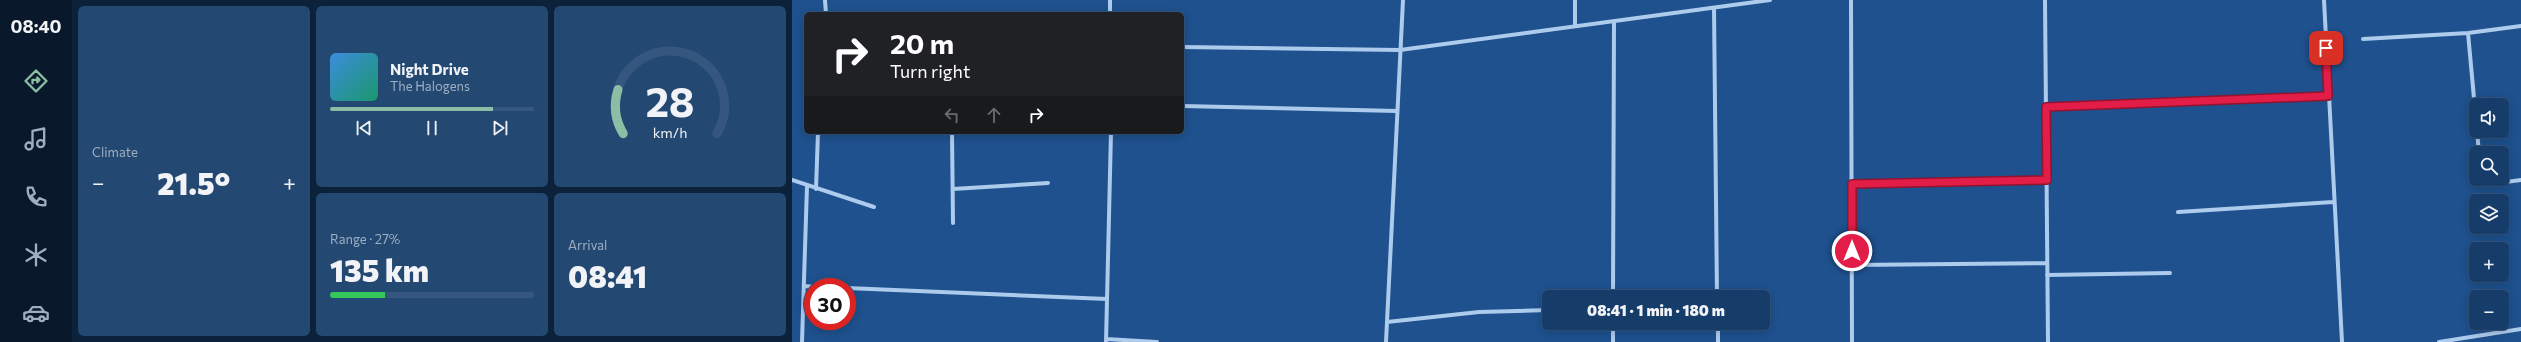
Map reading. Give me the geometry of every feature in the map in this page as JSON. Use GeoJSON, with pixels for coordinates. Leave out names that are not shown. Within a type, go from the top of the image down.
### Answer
{"type":"FeatureCollection","features":[{"type":"Feature","properties":{"kind":"street"},"geometry":{"type":"LineString","coordinates":[[825,0],[826,12]]}},
{"type":"Feature","properties":{"kind":"street"},"geometry":{"type":"LineString","coordinates":[[1110,0],[1110,12]]}},
{"type":"Feature","properties":{"kind":"street"},"geometry":{"type":"LineString","coordinates":[[1386,342],[1403,0]]}},
{"type":"Feature","properties":{"kind":"street"},"geometry":{"type":"LineString","coordinates":[[1575,0],[1575,26]]}},
{"type":"Feature","properties":{"kind":"street"},"geometry":{"type":"LineString","coordinates":[[1184,47],[1400,50],[1770,0]]}},
{"type":"Feature","properties":{"kind":"street"},"geometry":{"type":"LineString","coordinates":[[1851,0],[1852,342]]}},
{"type":"Feature","properties":{"kind":"street"},"geometry":{"type":"LineString","coordinates":[[2045,0],[2048,342]]}},
{"type":"Feature","properties":{"kind":"street"},"geometry":{"type":"LineString","coordinates":[[2324,0],[2333,202],[2342,342]]}},
{"type":"Feature","properties":{"kind":"street"},"geometry":{"type":"LineString","coordinates":[[1714,8],[1717,290]]}},
{"type":"Feature","properties":{"kind":"street"},"geometry":{"type":"LineString","coordinates":[[1613,290],[1614,21]]}},
{"type":"Feature","properties":{"kind":"street"},"geometry":{"type":"LineString","coordinates":[[2363,39],[2468,33],[2521,26]]}},
{"type":"Feature","properties":{"kind":"street"},"geometry":{"type":"LineString","coordinates":[[2468,33],[2474,98]]}},
{"type":"Feature","properties":{"kind":"street"},"geometry":{"type":"LineString","coordinates":[[2046,107],[2328,96]]}},
{"type":"Feature","properties":{"kind":"street"},"geometry":{"type":"LineString","coordinates":[[1184,106],[1397,111]]}},
{"type":"Feature","properties":{"kind":"street"},"geometry":{"type":"LineString","coordinates":[[816,189],[818,134]]}},
{"type":"Feature","properties":{"kind":"street"},"geometry":{"type":"LineString","coordinates":[[952,134],[953,222]]}},
{"type":"Feature","properties":{"kind":"street"},"geometry":{"type":"LineString","coordinates":[[1111,134],[1106,340],[1157,342]]}},
{"type":"Feature","properties":{"kind":"street"},"geometry":{"type":"LineString","coordinates":[[792,180],[874,207]]}},
{"type":"Feature","properties":{"kind":"street"},"geometry":{"type":"LineString","coordinates":[[1852,184],[2047,180]]}},
{"type":"Feature","properties":{"kind":"street"},"geometry":{"type":"LineString","coordinates":[[2509,182],[2521,180]]}},
{"type":"Feature","properties":{"kind":"street"},"geometry":{"type":"LineString","coordinates":[[953,188],[1048,184]]}},
{"type":"Feature","properties":{"kind":"street"},"geometry":{"type":"LineString","coordinates":[[804,278],[807,186]]}},
{"type":"Feature","properties":{"kind":"street"},"geometry":{"type":"LineString","coordinates":[[2178,212],[2333,202]]}},
{"type":"Feature","properties":{"kind":"street"},"geometry":{"type":"LineString","coordinates":[[1852,265],[2047,263]]}},
{"type":"Feature","properties":{"kind":"street"},"geometry":{"type":"LineString","coordinates":[[2047,275],[2170,273]]}},
{"type":"Feature","properties":{"kind":"street"},"geometry":{"type":"LineString","coordinates":[[802,342],[804,286]]}},
{"type":"Feature","properties":{"kind":"street"},"geometry":{"type":"LineString","coordinates":[[856,288],[1107,299]]}},
{"type":"Feature","properties":{"kind":"street"},"geometry":{"type":"LineString","coordinates":[[1387,322],[1479,312],[1542,310]]}},
{"type":"Feature","properties":{"kind":"street"},"geometry":{"type":"LineString","coordinates":[[2439,342],[2521,329]]}},
{"type":"Feature","properties":{"kind":"street"},"geometry":{"type":"LineString","coordinates":[[1613,330],[1613,342]]}},
{"type":"Feature","properties":{"kind":"street"},"geometry":{"type":"LineString","coordinates":[[1718,330],[1718,342]]}},
{"type":"Feature","properties":{"kind":"route"},"geometry":{"type":"LineString","coordinates":[[1852,251],[1852,184],[2047,180],[2046,107],[2328,96],[2326,48]]}}]}
